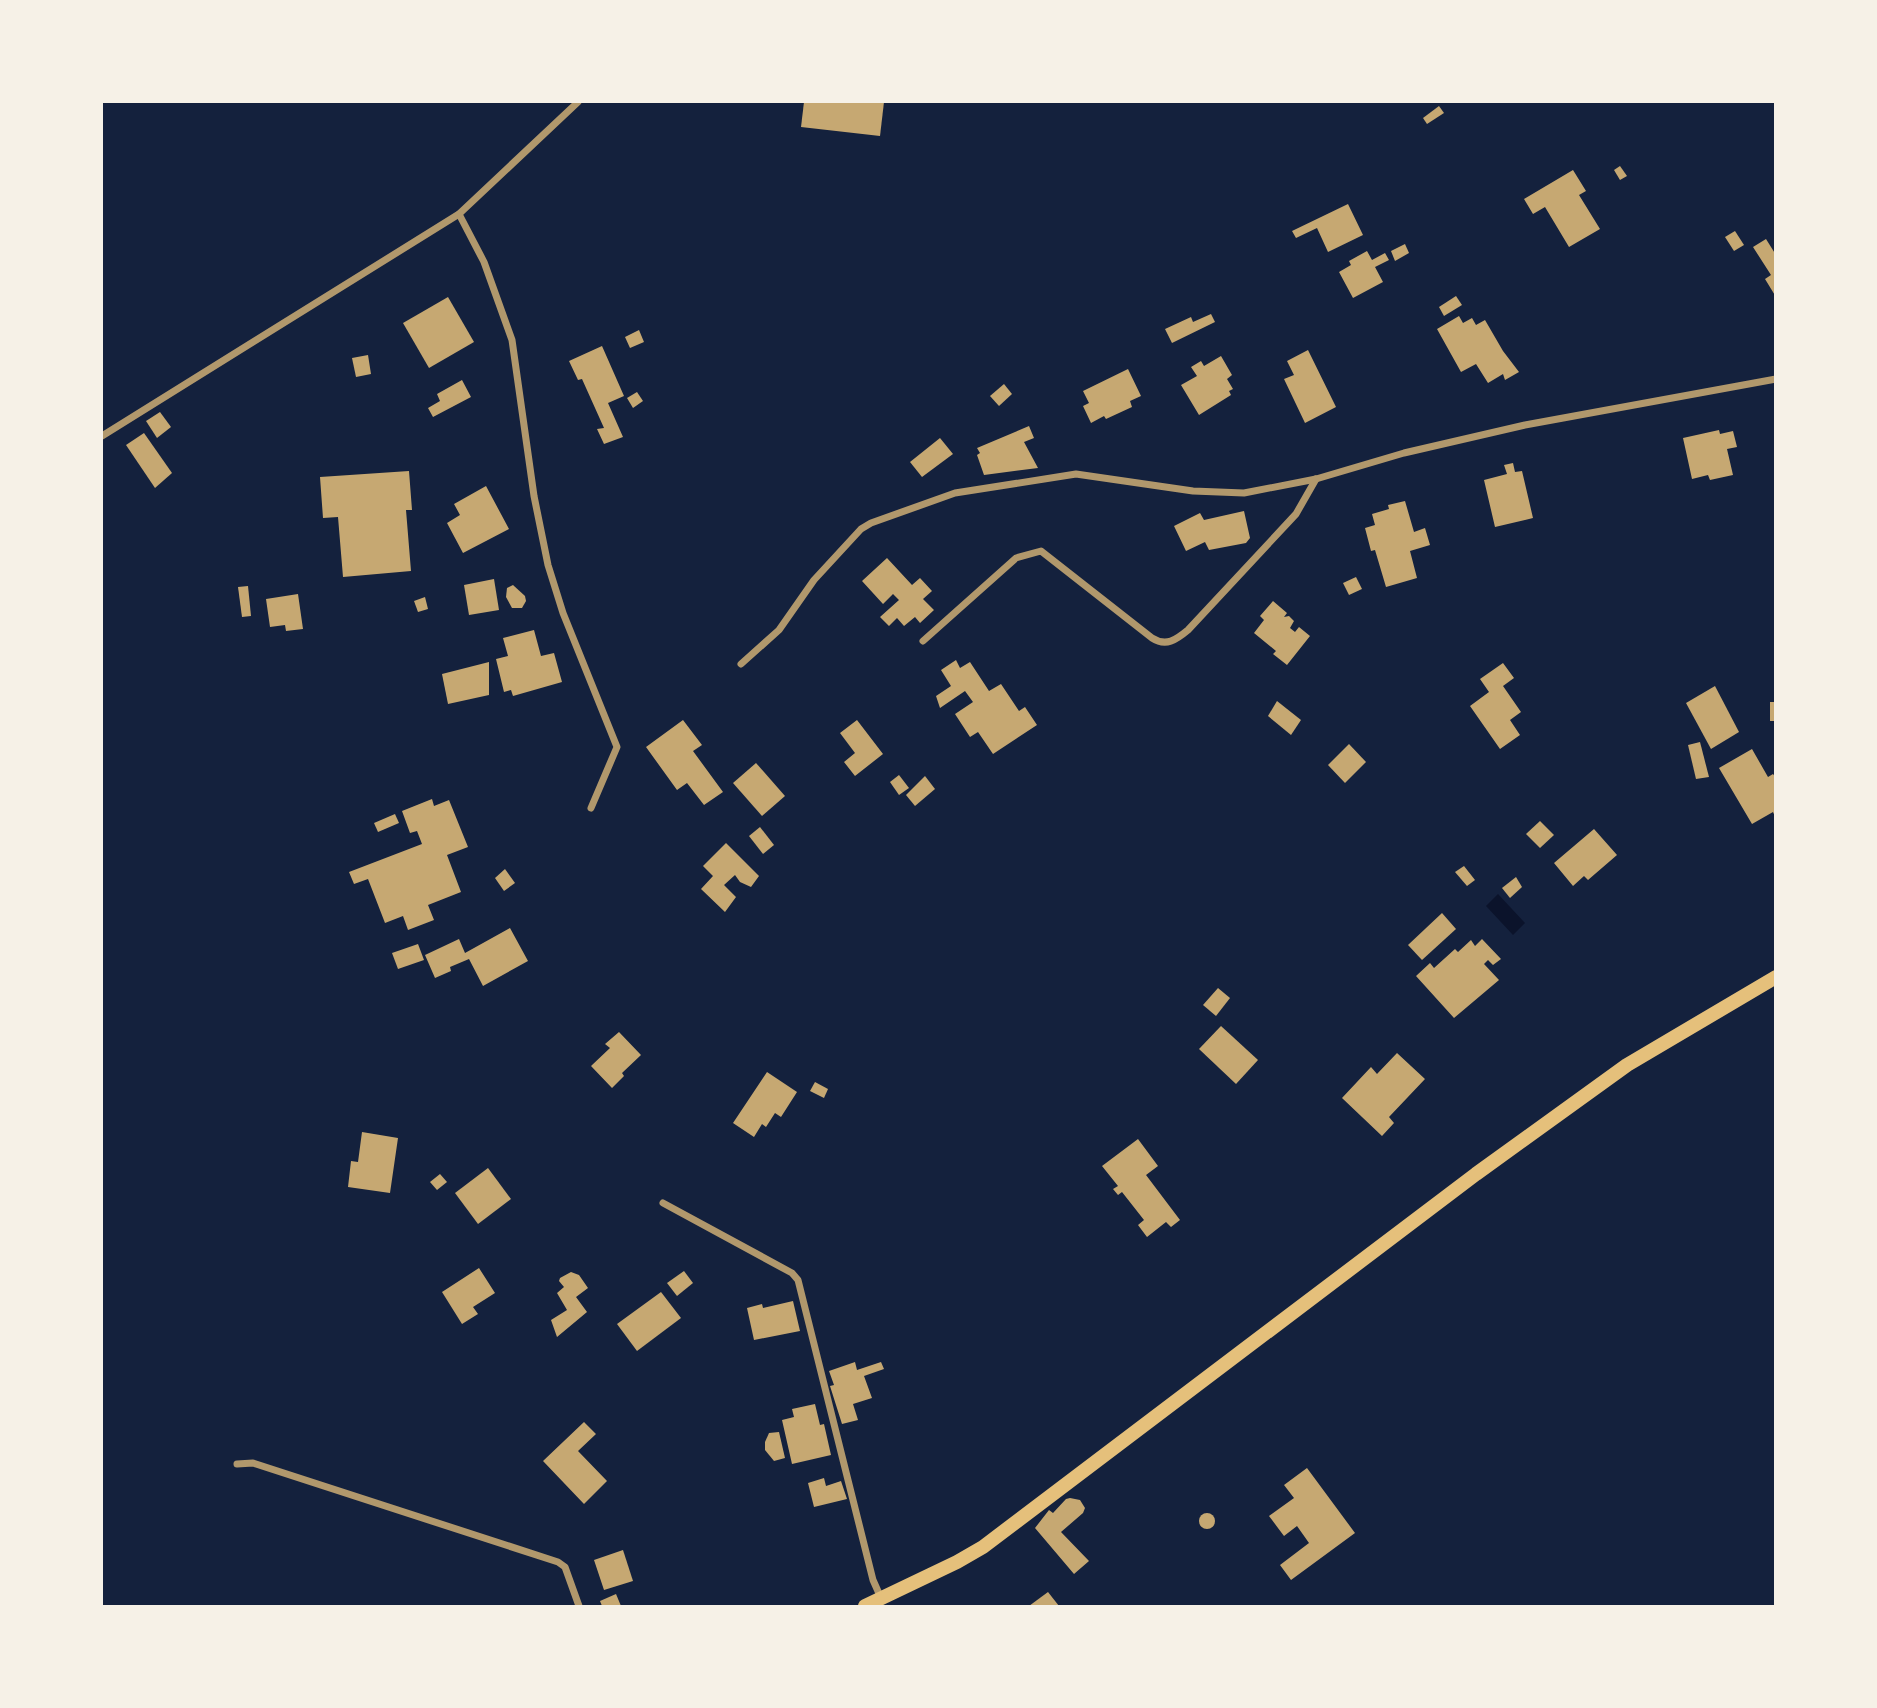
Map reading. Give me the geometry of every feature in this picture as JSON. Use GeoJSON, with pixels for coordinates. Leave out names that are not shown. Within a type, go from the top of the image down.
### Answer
{"type":"FeatureCollection","features":[{"type":"Feature","properties":{"kind":"main road"},"geometry":{"type":"LineString","coordinates":[[865,1606],[983,1547],[1476,1174],[1627,1065],[1776,977]]}},
{"type":"Feature","properties":{"kind":"street"},"geometry":{"type":"LineString","coordinates":[[102,436],[459,214],[578,102]]}},
{"type":"Feature","properties":{"kind":"street"},"geometry":{"type":"LineString","coordinates":[[459,214],[484,262],[512,340],[534,496],[548,565],[563,613],[617,747],[591,808]]}},
{"type":"Feature","properties":{"kind":"street"},"geometry":{"type":"LineString","coordinates":[[741,664],[779,630],[814,580],[860,530],[871,523],[955,494],[1076,474],[1193,491],[1244,493],[1317,479],[1404,453],[1525,425],[1776,379]]}},
{"type":"Feature","properties":{"kind":"street"},"geometry":{"type":"LineString","coordinates":[[923,641],[1016,558],[1041,551],[1152,638],[1160,643],[1171,642],[1188,630],[1296,513],[1317,479]]}},
{"type":"Feature","properties":{"kind":"street"},"geometry":{"type":"LineString","coordinates":[[663,1203],[792,1273],[798,1280],[873,1580],[881,1599]]}},
{"type":"Feature","properties":{"kind":"street"},"geometry":{"type":"LineString","coordinates":[[237,1464],[253,1463],[558,1562],[565,1567],[579,1606]]}},
{"type":"Feature","properties":{"kind":"water"},"geometry":{"type":"Polygon","coordinates":[[[1498,894],[1525,923],[1513,935],[1486,906],[1498,894]]]}},
{"type":"Feature","properties":{"kind":"building"},"geometry":{"type":"Polygon","coordinates":[[[804,102],[884,102],[880,136],[801,127],[804,102]]]}},
{"type":"Feature","properties":{"kind":"building"},"geometry":{"type":"Polygon","coordinates":[[[1439,106],[1444,113],[1427,124],[1423,118],[1439,106]]]}},
{"type":"Feature","properties":{"kind":"building"},"geometry":{"type":"Polygon","coordinates":[[[1620,166],[1627,176],[1620,180],[1614,170],[1620,166]]]}},
{"type":"Feature","properties":{"kind":"building"},"geometry":{"type":"Polygon","coordinates":[[[1573,170],[1586,191],[1579,195],[1600,229],[1569,247],[1545,207],[1533,214],[1524,199],[1573,170]]]}},
{"type":"Feature","properties":{"kind":"building"},"geometry":{"type":"Polygon","coordinates":[[[1348,204],[1363,235],[1328,252],[1317,228],[1296,238],[1292,231],[1348,204]]]}},
{"type":"Feature","properties":{"kind":"building"},"geometry":{"type":"Polygon","coordinates":[[[1735,231],[1744,245],[1734,251],[1725,237],[1735,231]]]}},
{"type":"Feature","properties":{"kind":"building"},"geometry":{"type":"Polygon","coordinates":[[[1766,239],[1776,255],[1776,297],[1765,279],[1771,275],[1753,247],[1766,239]]]}},
{"type":"Feature","properties":{"kind":"building"},"geometry":{"type":"Polygon","coordinates":[[[1405,244],[1409,253],[1395,261],[1391,251],[1405,244]]]}},
{"type":"Feature","properties":{"kind":"building"},"geometry":{"type":"Polygon","coordinates":[[[1367,251],[1372,260],[1385,253],[1389,260],[1375,267],[1383,282],[1353,298],[1339,272],[1351,265],[1349,261],[1367,251]]]}},
{"type":"Feature","properties":{"kind":"building"},"geometry":{"type":"Polygon","coordinates":[[[1456,296],[1462,305],[1444,316],[1439,307],[1456,296]]]}},
{"type":"Feature","properties":{"kind":"building"},"geometry":{"type":"Polygon","coordinates":[[[448,297],[474,342],[429,368],[403,323],[448,297]]]}},
{"type":"Feature","properties":{"kind":"building"},"geometry":{"type":"Polygon","coordinates":[[[1211,314],[1215,322],[1172,343],[1165,329],[1191,317],[1193,322],[1211,314]]]}},
{"type":"Feature","properties":{"kind":"building"},"geometry":{"type":"Polygon","coordinates":[[[1459,316],[1463,323],[1472,318],[1476,325],[1485,320],[1519,372],[1505,380],[1503,374],[1488,383],[1476,364],[1461,372],[1437,329],[1459,316]]]}},
{"type":"Feature","properties":{"kind":"building"},"geometry":{"type":"Polygon","coordinates":[[[639,330],[644,342],[630,348],[625,337],[639,330]]]}},
{"type":"Feature","properties":{"kind":"building"},"geometry":{"type":"Polygon","coordinates":[[[602,346],[624,396],[608,403],[623,437],[604,444],[597,429],[604,428],[582,379],[578,380],[569,361],[602,346]]]}},
{"type":"Feature","properties":{"kind":"building"},"geometry":{"type":"Polygon","coordinates":[[[1308,350],[1336,407],[1305,423],[1284,379],[1294,375],[1287,361],[1308,350]]]}},
{"type":"Feature","properties":{"kind":"building"},"geometry":{"type":"Polygon","coordinates":[[[368,355],[371,374],[356,377],[352,358],[368,355]]]}},
{"type":"Feature","properties":{"kind":"building"},"geometry":{"type":"Polygon","coordinates":[[[1221,356],[1232,375],[1227,379],[1233,389],[1229,391],[1231,395],[1199,415],[1181,385],[1197,376],[1191,367],[1201,361],[1204,366],[1221,356]]]}},
{"type":"Feature","properties":{"kind":"building"},"geometry":{"type":"Polygon","coordinates":[[[1128,369],[1141,396],[1130,401],[1132,407],[1091,423],[1083,406],[1089,403],[1083,391],[1128,369]]]}},
{"type":"Feature","properties":{"kind":"building"},"geometry":{"type":"Polygon","coordinates":[[[462,380],[471,397],[433,417],[428,408],[440,401],[437,394],[462,380]]]}},
{"type":"Feature","properties":{"kind":"building"},"geometry":{"type":"Polygon","coordinates":[[[1004,384],[1012,394],[999,406],[990,396],[1004,384]]]}},
{"type":"Feature","properties":{"kind":"building"},"geometry":{"type":"Polygon","coordinates":[[[637,392],[643,401],[633,408],[627,398],[637,392]]]}},
{"type":"Feature","properties":{"kind":"building"},"geometry":{"type":"Polygon","coordinates":[[[160,412],[171,427],[157,438],[146,421],[160,412]]]}},
{"type":"Feature","properties":{"kind":"building"},"geometry":{"type":"Polygon","coordinates":[[[1029,426],[1034,438],[1024,442],[1038,468],[984,475],[977,448],[1029,426]]]}},
{"type":"Feature","properties":{"kind":"building"},"geometry":{"type":"Polygon","coordinates":[[[1719,430],[1720,434],[1733,431],[1737,447],[1727,449],[1733,475],[1710,480],[1708,475],[1692,479],[1683,438],[1719,430]]]}},
{"type":"Feature","properties":{"kind":"building"},"geometry":{"type":"Polygon","coordinates":[[[144,433],[172,473],[155,488],[126,445],[144,433]]]}},
{"type":"Feature","properties":{"kind":"building"},"geometry":{"type":"Polygon","coordinates":[[[940,438],[953,454],[922,477],[910,462],[940,438]]]}},
{"type":"Feature","properties":{"kind":"building"},"geometry":{"type":"Polygon","coordinates":[[[1513,463],[1515,472],[1522,471],[1533,518],[1495,527],[1484,480],[1507,474],[1504,465],[1513,463]]]}},
{"type":"Feature","properties":{"kind":"building"},"geometry":{"type":"Polygon","coordinates":[[[409,471],[412,510],[406,510],[411,571],[343,577],[338,517],[323,518],[320,477],[409,471]]]}},
{"type":"Feature","properties":{"kind":"building"},"geometry":{"type":"Polygon","coordinates":[[[486,486],[509,529],[463,553],[447,523],[460,515],[454,504],[486,486]]]}},
{"type":"Feature","properties":{"kind":"building"},"geometry":{"type":"Polygon","coordinates":[[[1405,501],[1414,532],[1425,528],[1430,545],[1410,551],[1417,578],[1386,587],[1365,528],[1375,525],[1372,514],[1389,509],[1388,505],[1405,501]]]}},
{"type":"Feature","properties":{"kind":"building"},"geometry":{"type":"Polygon","coordinates":[[[1244,511],[1250,538],[1246,543],[1209,550],[1205,542],[1186,551],[1174,526],[1200,513],[1204,520],[1244,511]]]}},
{"type":"Feature","properties":{"kind":"building"},"geometry":{"type":"Polygon","coordinates":[[[887,558],[912,585],[920,578],[932,591],[923,599],[934,610],[920,623],[915,617],[904,626],[897,618],[889,626],[880,617],[899,600],[893,594],[883,604],[862,581],[887,558]]]}},
{"type":"Feature","properties":{"kind":"building"},"geometry":{"type":"Polygon","coordinates":[[[1356,577],[1362,589],[1349,595],[1343,583],[1356,577]]]}},
{"type":"Feature","properties":{"kind":"building"},"geometry":{"type":"Polygon","coordinates":[[[494,579],[499,610],[469,615],[464,585],[494,579]]]}},
{"type":"Feature","properties":{"kind":"building"},"geometry":{"type":"Polygon","coordinates":[[[513,585],[525,596],[526,601],[522,608],[512,608],[506,597],[507,588],[513,585]]]}},
{"type":"Feature","properties":{"kind":"building"},"geometry":{"type":"Polygon","coordinates":[[[248,586],[251,616],[242,617],[238,587],[248,586]]]}},
{"type":"Feature","properties":{"kind":"building"},"geometry":{"type":"Polygon","coordinates":[[[298,594],[303,629],[286,631],[285,625],[270,627],[266,599],[298,594]]]}},
{"type":"Feature","properties":{"kind":"building"},"geometry":{"type":"Polygon","coordinates":[[[425,597],[428,609],[418,612],[414,601],[425,597]]]}},
{"type":"Feature","properties":{"kind":"building"},"geometry":{"type":"Polygon","coordinates":[[[1273,601],[1287,613],[1284,617],[1289,616],[1294,621],[1290,628],[1295,632],[1299,627],[1310,636],[1287,665],[1273,654],[1276,651],[1254,633],[1264,620],[1260,616],[1273,601]]]}},
{"type":"Feature","properties":{"kind":"building"},"geometry":{"type":"Polygon","coordinates":[[[534,630],[541,656],[554,653],[562,682],[513,696],[511,690],[504,692],[496,659],[508,656],[503,638],[534,630]]]}},
{"type":"Feature","properties":{"kind":"building"},"geometry":{"type":"Polygon","coordinates":[[[956,660],[960,668],[970,662],[989,691],[1001,684],[1019,711],[1025,707],[1037,725],[993,754],[978,732],[970,737],[955,714],[973,702],[965,691],[940,708],[936,696],[951,686],[941,670],[956,660]]]}},
{"type":"Feature","properties":{"kind":"building"},"geometry":{"type":"Polygon","coordinates":[[[489,662],[489,695],[448,704],[442,674],[489,662]]]}},
{"type":"Feature","properties":{"kind":"building"},"geometry":{"type":"Polygon","coordinates":[[[1503,663],[1514,678],[1503,686],[1521,712],[1510,720],[1520,735],[1500,749],[1470,706],[1489,692],[1480,679],[1503,663]]]}},
{"type":"Feature","properties":{"kind":"building"},"geometry":{"type":"Polygon","coordinates":[[[1715,686],[1739,732],[1711,749],[1686,703],[1715,686]]]}},
{"type":"Feature","properties":{"kind":"building"},"geometry":{"type":"Polygon","coordinates":[[[1277,701],[1301,720],[1291,735],[1268,716],[1277,701]]]}},
{"type":"Feature","properties":{"kind":"building"},"geometry":{"type":"Polygon","coordinates":[[[1770,702],[1776,702],[1776,721],[1770,721],[1770,702]]]}},
{"type":"Feature","properties":{"kind":"building"},"geometry":{"type":"Polygon","coordinates":[[[683,720],[702,745],[693,751],[723,792],[704,805],[687,783],[677,790],[646,747],[683,720]]]}},
{"type":"Feature","properties":{"kind":"building"},"geometry":{"type":"Polygon","coordinates":[[[857,720],[883,754],[855,776],[844,762],[855,753],[840,733],[857,720]]]}},
{"type":"Feature","properties":{"kind":"building"},"geometry":{"type":"Polygon","coordinates":[[[1700,742],[1709,777],[1696,779],[1688,745],[1700,742]]]}},
{"type":"Feature","properties":{"kind":"building"},"geometry":{"type":"Polygon","coordinates":[[[1349,744],[1366,762],[1345,783],[1328,765],[1349,744]]]}},
{"type":"Feature","properties":{"kind":"building"},"geometry":{"type":"Polygon","coordinates":[[[1752,749],[1768,777],[1773,774],[1776,778],[1776,819],[1773,812],[1752,824],[1719,768],[1752,749]]]}},
{"type":"Feature","properties":{"kind":"building"},"geometry":{"type":"Polygon","coordinates":[[[756,763],[785,796],[762,816],[733,783],[756,763]]]}},
{"type":"Feature","properties":{"kind":"building"},"geometry":{"type":"Polygon","coordinates":[[[899,775],[909,788],[899,795],[890,782],[899,775]]]}},
{"type":"Feature","properties":{"kind":"building"},"geometry":{"type":"Polygon","coordinates":[[[925,776],[935,789],[915,806],[906,795],[925,776]]]}},
{"type":"Feature","properties":{"kind":"building"},"geometry":{"type":"Polygon","coordinates":[[[432,799],[434,806],[449,800],[468,847],[447,855],[461,892],[428,905],[434,920],[408,930],[403,916],[385,923],[368,879],[354,884],[349,872],[422,844],[417,831],[410,833],[402,811],[432,799]]]}},
{"type":"Feature","properties":{"kind":"building"},"geometry":{"type":"Polygon","coordinates":[[[395,814],[399,823],[378,832],[374,823],[395,814]]]}},
{"type":"Feature","properties":{"kind":"building"},"geometry":{"type":"Polygon","coordinates":[[[1540,821],[1554,835],[1540,848],[1526,834],[1540,821]]]}},
{"type":"Feature","properties":{"kind":"building"},"geometry":{"type":"Polygon","coordinates":[[[760,827],[774,845],[763,854],[749,836],[760,827]]]}},
{"type":"Feature","properties":{"kind":"building"},"geometry":{"type":"Polygon","coordinates":[[[1594,829],[1617,855],[1588,880],[1584,876],[1573,886],[1554,863],[1594,829]]]}},
{"type":"Feature","properties":{"kind":"building"},"geometry":{"type":"Polygon","coordinates":[[[726,843],[759,876],[751,887],[740,882],[735,875],[724,885],[736,897],[725,912],[701,889],[713,876],[703,866],[726,843]]]}},
{"type":"Feature","properties":{"kind":"building"},"geometry":{"type":"Polygon","coordinates":[[[1464,866],[1475,880],[1467,886],[1455,872],[1464,866]]]}},
{"type":"Feature","properties":{"kind":"building"},"geometry":{"type":"Polygon","coordinates":[[[505,869],[515,883],[504,891],[495,878],[505,869]]]}},
{"type":"Feature","properties":{"kind":"building"},"geometry":{"type":"Polygon","coordinates":[[[1516,877],[1522,887],[1510,898],[1502,888],[1516,877]]]}},
{"type":"Feature","properties":{"kind":"building"},"geometry":{"type":"Polygon","coordinates":[[[1442,913],[1456,929],[1422,960],[1408,945],[1442,913]]]}},
{"type":"Feature","properties":{"kind":"building"},"geometry":{"type":"Polygon","coordinates":[[[510,928],[528,961],[483,986],[469,959],[450,967],[451,971],[435,978],[425,955],[459,939],[465,953],[510,928]]]}},
{"type":"Feature","properties":{"kind":"building"},"geometry":{"type":"Polygon","coordinates":[[[1482,939],[1501,959],[1493,965],[1488,960],[1484,964],[1499,980],[1454,1018],[1416,976],[1430,963],[1434,968],[1455,949],[1458,952],[1471,940],[1475,946],[1482,939]]]}},
{"type":"Feature","properties":{"kind":"building"},"geometry":{"type":"Polygon","coordinates":[[[418,944],[424,960],[398,969],[392,953],[418,944]]]}},
{"type":"Feature","properties":{"kind":"building"},"geometry":{"type":"Polygon","coordinates":[[[1218,988],[1230,998],[1216,1016],[1203,1005],[1218,988]]]}},
{"type":"Feature","properties":{"kind":"building"},"geometry":{"type":"Polygon","coordinates":[[[1221,1026],[1258,1060],[1236,1084],[1199,1049],[1221,1026]]]}},
{"type":"Feature","properties":{"kind":"building"},"geometry":{"type":"Polygon","coordinates":[[[619,1032],[641,1055],[622,1073],[624,1076],[612,1088],[591,1066],[610,1048],[605,1044],[619,1032]]]}},
{"type":"Feature","properties":{"kind":"building"},"geometry":{"type":"Polygon","coordinates":[[[1397,1053],[1425,1079],[1389,1117],[1394,1123],[1382,1136],[1342,1098],[1371,1067],[1377,1074],[1397,1053]]]}},
{"type":"Feature","properties":{"kind":"building"},"geometry":{"type":"Polygon","coordinates":[[[767,1072],[797,1092],[781,1117],[775,1113],[766,1127],[762,1124],[754,1137],[733,1123],[767,1072]]]}},
{"type":"Feature","properties":{"kind":"building"},"geometry":{"type":"Polygon","coordinates":[[[815,1082],[828,1089],[824,1098],[810,1091],[815,1082]]]}},
{"type":"Feature","properties":{"kind":"building"},"geometry":{"type":"Polygon","coordinates":[[[362,1132],[398,1138],[390,1193],[348,1187],[351,1161],[358,1162],[362,1132]]]}},
{"type":"Feature","properties":{"kind":"building"},"geometry":{"type":"Polygon","coordinates":[[[1138,1139],[1158,1166],[1146,1175],[1180,1220],[1171,1227],[1166,1222],[1147,1237],[1138,1225],[1144,1220],[1122,1192],[1118,1195],[1113,1189],[1118,1186],[1102,1166],[1138,1139]]]}},
{"type":"Feature","properties":{"kind":"building"},"geometry":{"type":"Polygon","coordinates":[[[488,1168],[511,1199],[478,1224],[455,1193],[488,1168]]]}},
{"type":"Feature","properties":{"kind":"building"},"geometry":{"type":"Polygon","coordinates":[[[440,1174],[447,1182],[437,1190],[430,1182],[440,1174]]]}},
{"type":"Feature","properties":{"kind":"building"},"geometry":{"type":"Polygon","coordinates":[[[479,1268],[495,1293],[473,1307],[478,1314],[462,1324],[442,1292],[479,1268]]]}},
{"type":"Feature","properties":{"kind":"building"},"geometry":{"type":"Polygon","coordinates":[[[684,1271],[693,1283],[677,1296],[667,1283],[684,1271]]]}},
{"type":"Feature","properties":{"kind":"building"},"geometry":{"type":"Polygon","coordinates":[[[571,1272],[579,1275],[588,1288],[576,1297],[587,1312],[557,1337],[551,1320],[567,1310],[557,1293],[564,1287],[559,1281],[571,1272]]]}},
{"type":"Feature","properties":{"kind":"building"},"geometry":{"type":"Polygon","coordinates":[[[661,1292],[681,1318],[637,1351],[617,1324],[661,1292]]]}},
{"type":"Feature","properties":{"kind":"building"},"geometry":{"type":"Polygon","coordinates":[[[793,1301],[800,1331],[754,1340],[747,1308],[762,1304],[763,1308],[793,1301]]]}},
{"type":"Feature","properties":{"kind":"building"},"geometry":{"type":"Polygon","coordinates":[[[855,1362],[857,1370],[881,1362],[884,1369],[864,1376],[872,1398],[853,1404],[858,1420],[842,1424],[830,1386],[834,1385],[829,1371],[855,1362]]]}},
{"type":"Feature","properties":{"kind":"building"},"geometry":{"type":"Polygon","coordinates":[[[815,1404],[820,1425],[824,1424],[831,1455],[792,1464],[782,1420],[794,1417],[792,1409],[815,1404]]]}},
{"type":"Feature","properties":{"kind":"building"},"geometry":{"type":"Polygon","coordinates":[[[584,1422],[596,1434],[578,1451],[607,1481],[584,1504],[543,1461],[584,1422]]]}},
{"type":"Feature","properties":{"kind":"building"},"geometry":{"type":"Polygon","coordinates":[[[779,1432],[785,1458],[774,1461],[765,1450],[765,1442],[769,1433],[779,1432]]]}},
{"type":"Feature","properties":{"kind":"building"},"geometry":{"type":"Polygon","coordinates":[[[1307,1468],[1355,1533],[1291,1580],[1280,1565],[1309,1543],[1297,1526],[1284,1536],[1269,1516],[1294,1498],[1284,1485],[1307,1468]]]}},
{"type":"Feature","properties":{"kind":"building"},"geometry":{"type":"Polygon","coordinates":[[[824,1478],[826,1486],[841,1481],[847,1499],[814,1507],[808,1483],[824,1478]]]}},
{"type":"Feature","properties":{"kind":"building"},"geometry":{"type":"Polygon","coordinates":[[[1070,1498],[1080,1500],[1085,1508],[1083,1513],[1061,1532],[1089,1561],[1074,1574],[1035,1528],[1049,1510],[1053,1513],[1070,1498]]]}},
{"type":"Feature","properties":{"kind":"building"},"geometry":{"type":"Polygon","coordinates":[[[1204,1513],[1210,1513],[1215,1521],[1213,1527],[1204,1529],[1199,1524],[1199,1518],[1204,1513]]]}},
{"type":"Feature","properties":{"kind":"building"},"geometry":{"type":"Polygon","coordinates":[[[623,1550],[633,1581],[604,1590],[594,1560],[623,1550]]]}},
{"type":"Feature","properties":{"kind":"building"},"geometry":{"type":"Polygon","coordinates":[[[1048,1592],[1059,1606],[1029,1606],[1048,1592]]]}},
{"type":"Feature","properties":{"kind":"building"},"geometry":{"type":"Polygon","coordinates":[[[616,1594],[621,1606],[602,1606],[600,1601],[616,1594]]]}}]}
